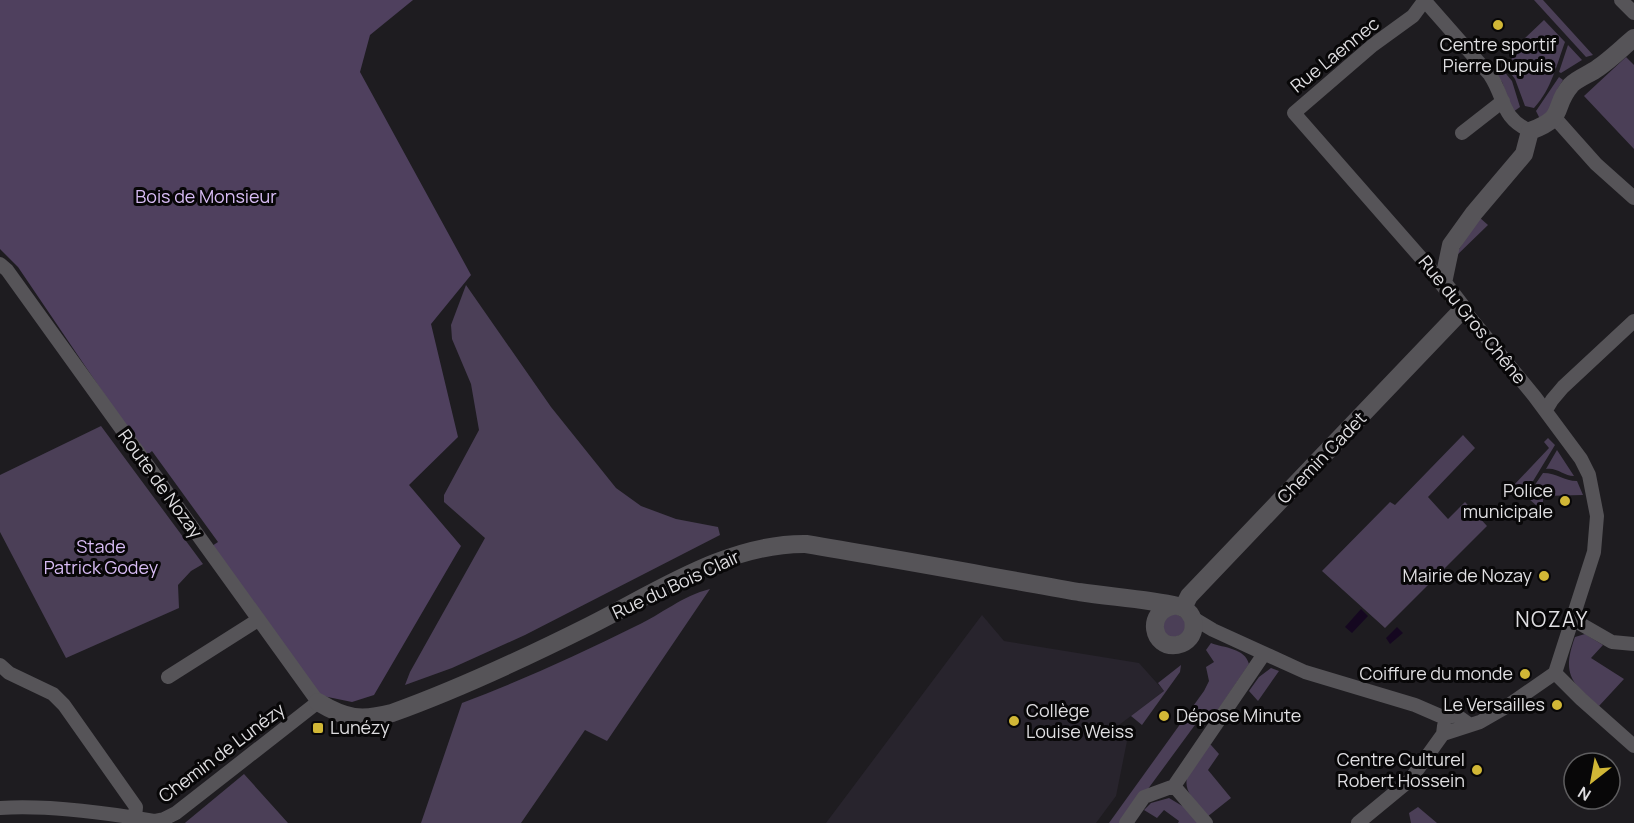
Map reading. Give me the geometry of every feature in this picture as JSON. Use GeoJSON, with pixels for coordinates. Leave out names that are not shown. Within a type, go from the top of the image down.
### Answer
{"type":"FeatureCollection","features":[{"type":"Feature","properties":{"kind":"street","name":"Rue Laennec"},"geometry":{"type":"LineString","coordinates":[[1294,113],[1373,45],[1413,16],[1424,0],[1490,75],[1498,86],[1512,120],[1530,131]]}},
{"type":"Feature","properties":{"kind":"street"},"geometry":{"type":"LineString","coordinates":[[1621,0],[1634,14]]}},
{"type":"Feature","properties":{"kind":"street"},"geometry":{"type":"LineString","coordinates":[[1443,283],[1450,245],[1524,154],[1530,131],[1555,118],[1572,84],[1598,68],[1634,38]]}},
{"type":"Feature","properties":{"kind":"street"},"geometry":{"type":"LineString","coordinates":[[1462,133],[1503,101]]}},
{"type":"Feature","properties":{"kind":"street","name":"Rue du Gros Chêne"},"geometry":{"type":"LineString","coordinates":[[1294,113],[1443,283],[1546,410],[1590,475],[1597,516],[1594,552],[1572,619]]}},
{"type":"Feature","properties":{"kind":"street"},"geometry":{"type":"LineString","coordinates":[[1555,118],[1596,164],[1634,198]]}},
{"type":"Feature","properties":{"kind":"street","name":"Route de Nozay"},"geometry":{"type":"LineString","coordinates":[[0,264],[7,270],[320,703]]}},
{"type":"Feature","properties":{"kind":"street","name":"Chemin Cadet"},"geometry":{"type":"LineString","coordinates":[[1155,620],[1162,610],[1185,617],[1189,596],[1463,309]]}},
{"type":"Feature","properties":{"kind":"street"},"geometry":{"type":"LineString","coordinates":[[1546,410],[1551,400],[1563,387],[1634,321]]}},
{"type":"Feature","properties":{"kind":"street","name":"Rue du Bois Clair"},"geometry":{"type":"LineString","coordinates":[[320,703],[342,715],[354,718],[377,717],[392,713],[530,655],[721,561],[767,546],[806,544],[1120,599],[1185,617],[1305,672],[1415,705],[1445,718],[1456,715],[1470,725]]}},
{"type":"Feature","properties":{"kind":"street","name":"Rue du Bois Clair"},"geometry":{"type":"LineString","coordinates":[[1120,599],[1141,608],[1155,620]]}},
{"type":"Feature","properties":{"kind":"street"},"geometry":{"type":"LineString","coordinates":[[1155,620],[1157,635],[1165,643],[1171,645],[1183,643],[1185,617]]}},
{"type":"Feature","properties":{"kind":"street"},"geometry":{"type":"LineString","coordinates":[[1443,734],[1480,722],[1555,673],[1572,619],[1612,642],[1634,644]]}},
{"type":"Feature","properties":{"kind":"street"},"geometry":{"type":"LineString","coordinates":[[168,678],[258,620]]}},
{"type":"Feature","properties":{"kind":"street"},"geometry":{"type":"LineString","coordinates":[[1126,823],[1144,797],[1174,786],[1264,654]]}},
{"type":"Feature","properties":{"kind":"street"},"geometry":{"type":"LineString","coordinates":[[0,665],[9,673],[53,694],[64,705],[136,807],[135,817]]}},
{"type":"Feature","properties":{"kind":"street"},"geometry":{"type":"LineString","coordinates":[[1555,673],[1634,746]]}},
{"type":"Feature","properties":{"kind":"street","name":"Chemin de Lunézy"},"geometry":{"type":"LineString","coordinates":[[0,808],[60,810],[135,817],[154,822],[164,819],[176,813],[320,703]]}},
{"type":"Feature","properties":{"kind":"street"},"geometry":{"type":"LineString","coordinates":[[1358,823],[1410,780],[1443,734],[1445,718]]}},
{"type":"Feature","properties":{"kind":"street"},"geometry":{"type":"LineString","coordinates":[[1174,786],[1206,823]]}},
{"type":"Feature","properties":{"kind":"shaded area"},"geometry":{"type":"Polygon","coordinates":[[[1361,609],[1368,616],[1352,633],[1345,627],[1361,609]]]}},
{"type":"Feature","properties":{"kind":"shaded area","name":"Collège Louise Weiss"},"geometry":{"type":"Polygon","coordinates":[[[982,615],[1004,641],[1139,663],[1164,691],[1119,725],[1128,736],[1116,796],[1096,823],[826,823],[982,615]]]}},
{"type":"Feature","properties":{"kind":"shaded area"},"geometry":{"type":"Polygon","coordinates":[[[1397,627],[1403,633],[1390,644],[1386,638],[1397,627]]]}},
{"type":"Feature","properties":{"kind":"green space","name":"Bois de Monsieur"},"geometry":{"type":"Polygon","coordinates":[[[0,0],[413,0],[370,35],[360,72],[471,275],[431,324],[458,437],[409,485],[461,546],[374,695],[352,702],[318,695],[212,546],[218,542],[152,451],[146,456],[18,267],[0,249],[0,0]]]}},
{"type":"Feature","properties":{"kind":"green space"},"geometry":{"type":"Polygon","coordinates":[[[1534,0],[1543,0],[1593,55],[1586,57],[1534,0]]]}},
{"type":"Feature","properties":{"kind":"green space"},"geometry":{"type":"Polygon","coordinates":[[[1544,20],[1565,42],[1549,85],[1534,108],[1525,106],[1515,79],[1504,65],[1528,45],[1524,39],[1544,20]]]}},
{"type":"Feature","properties":{"kind":"green space"},"geometry":{"type":"Polygon","coordinates":[[[1568,45],[1582,60],[1561,73],[1559,72],[1568,45]]]}},
{"type":"Feature","properties":{"kind":"green space"},"geometry":{"type":"Polygon","coordinates":[[[1626,57],[1634,65],[1634,149],[1584,96],[1626,57]]]}},
{"type":"Feature","properties":{"kind":"green space"},"geometry":{"type":"Polygon","coordinates":[[[1502,69],[1512,81],[1520,107],[1513,112],[1502,82],[1495,74],[1502,69]]]}},
{"type":"Feature","properties":{"kind":"green space"},"geometry":{"type":"Polygon","coordinates":[[[1559,77],[1563,80],[1551,108],[1540,119],[1536,111],[1559,77]]]}},
{"type":"Feature","properties":{"kind":"green space"},"geometry":{"type":"Polygon","coordinates":[[[1479,217],[1488,225],[1453,259],[1479,217]]]}},
{"type":"Feature","properties":{"kind":"green space"},"geometry":{"type":"Polygon","coordinates":[[[466,285],[551,407],[616,488],[641,506],[676,519],[718,527],[720,535],[525,635],[452,668],[405,685],[410,672],[485,538],[444,502],[444,495],[479,430],[471,384],[452,339],[451,325],[466,285]]]}},
{"type":"Feature","properties":{"kind":"green space","name":"Stade Patrick Godey"},"geometry":{"type":"Polygon","coordinates":[[[101,426],[203,564],[191,571],[178,585],[179,608],[66,658],[0,532],[0,475],[101,426]]]}},
{"type":"Feature","properties":{"kind":"green space"},"geometry":{"type":"Polygon","coordinates":[[[1463,435],[1475,448],[1428,497],[1448,519],[1465,502],[1487,526],[1385,628],[1322,571],[1390,502],[1395,505],[1463,435]]]}},
{"type":"Feature","properties":{"kind":"green space"},"geometry":{"type":"Polygon","coordinates":[[[1548,438],[1555,445],[1527,491],[1522,495],[1514,485],[1549,448],[1544,442],[1548,438]]]}},
{"type":"Feature","properties":{"kind":"green space"},"geometry":{"type":"Polygon","coordinates":[[[1557,450],[1574,476],[1554,469],[1546,469],[1557,450]]]}},
{"type":"Feature","properties":{"kind":"green space"},"geometry":{"type":"Polygon","coordinates":[[[1543,473],[1577,481],[1583,495],[1543,496],[1543,502],[1537,506],[1528,495],[1543,473]]]}},
{"type":"Feature","properties":{"kind":"green space"},"geometry":{"type":"Polygon","coordinates":[[[710,589],[607,741],[585,730],[521,823],[421,823],[462,703],[571,657],[690,596],[710,589]]]}},
{"type":"Feature","properties":{"kind":"green space"},"geometry":{"type":"Polygon","coordinates":[[[1173,612],[1186,620],[1184,633],[1173,638],[1165,634],[1162,622],[1173,612]]]}},
{"type":"Feature","properties":{"kind":"green space"},"geometry":{"type":"Polygon","coordinates":[[[1585,634],[1603,645],[1591,658],[1624,679],[1599,706],[1575,684],[1569,669],[1575,637],[1585,634]]]}},
{"type":"Feature","properties":{"kind":"green space"},"geometry":{"type":"Polygon","coordinates":[[[1211,643],[1239,652],[1249,664],[1211,720],[1203,714],[1123,823],[1109,823],[1204,691],[1209,681],[1206,667],[1214,662],[1206,650],[1211,643]]]}},
{"type":"Feature","properties":{"kind":"green space"},"geometry":{"type":"Polygon","coordinates":[[[1181,665],[1180,672],[1142,725],[1131,716],[1164,691],[1158,683],[1181,665]]]}},
{"type":"Feature","properties":{"kind":"green space"},"geometry":{"type":"Polygon","coordinates":[[[1271,668],[1279,671],[1258,701],[1249,691],[1259,677],[1271,668]]]}},
{"type":"Feature","properties":{"kind":"green space"},"geometry":{"type":"Polygon","coordinates":[[[1208,745],[1211,745],[1219,754],[1208,770],[1231,798],[1207,817],[1191,796],[1186,781],[1188,774],[1208,745]]]}},
{"type":"Feature","properties":{"kind":"green space"},"geometry":{"type":"Polygon","coordinates":[[[244,774],[288,823],[185,823],[186,822],[244,774]]]}},
{"type":"Feature","properties":{"kind":"green space"},"geometry":{"type":"Polygon","coordinates":[[[1169,798],[1184,807],[1200,823],[1178,823],[1179,821],[1164,810],[1157,818],[1144,810],[1151,803],[1169,798]]]}},
{"type":"Feature","properties":{"kind":"green space"},"geometry":{"type":"Polygon","coordinates":[[[1418,807],[1437,823],[1411,823],[1409,813],[1418,807]]]}},
{"type":"Feature","properties":{"kind":"place","name":"Centre sportif Pierre Dupuis"},"geometry":{"type":"Point","coordinates":[1498,25]}},
{"type":"Feature","properties":{"kind":"place","name":"Police municipale"},"geometry":{"type":"Point","coordinates":[1565,501]}},
{"type":"Feature","properties":{"kind":"place","name":"Mairie de Nozay"},"geometry":{"type":"Point","coordinates":[1544,576]}},
{"type":"Feature","properties":{"kind":"place","name":"Coiffure du monde"},"geometry":{"type":"Point","coordinates":[1525,674]}},
{"type":"Feature","properties":{"kind":"place","name":"Le Versailles"},"geometry":{"type":"Point","coordinates":[1557,705]}},
{"type":"Feature","properties":{"kind":"place","name":"Dépose Minute"},"geometry":{"type":"Point","coordinates":[1164,716]}},
{"type":"Feature","properties":{"kind":"place","name":"Collège Louise Weiss"},"geometry":{"type":"Point","coordinates":[1014,721]}},
{"type":"Feature","properties":{"kind":"place","name":"Lunézy"},"geometry":{"type":"Point","coordinates":[318,728]}},
{"type":"Feature","properties":{"kind":"place","name":"Centre Culturel Robert Hossein"},"geometry":{"type":"Point","coordinates":[1477,770]}},
{"type":"Feature","properties":{"kind":"district","name":"NOZAY"},"geometry":{"type":"Point","coordinates":[1552,620]}}]}
